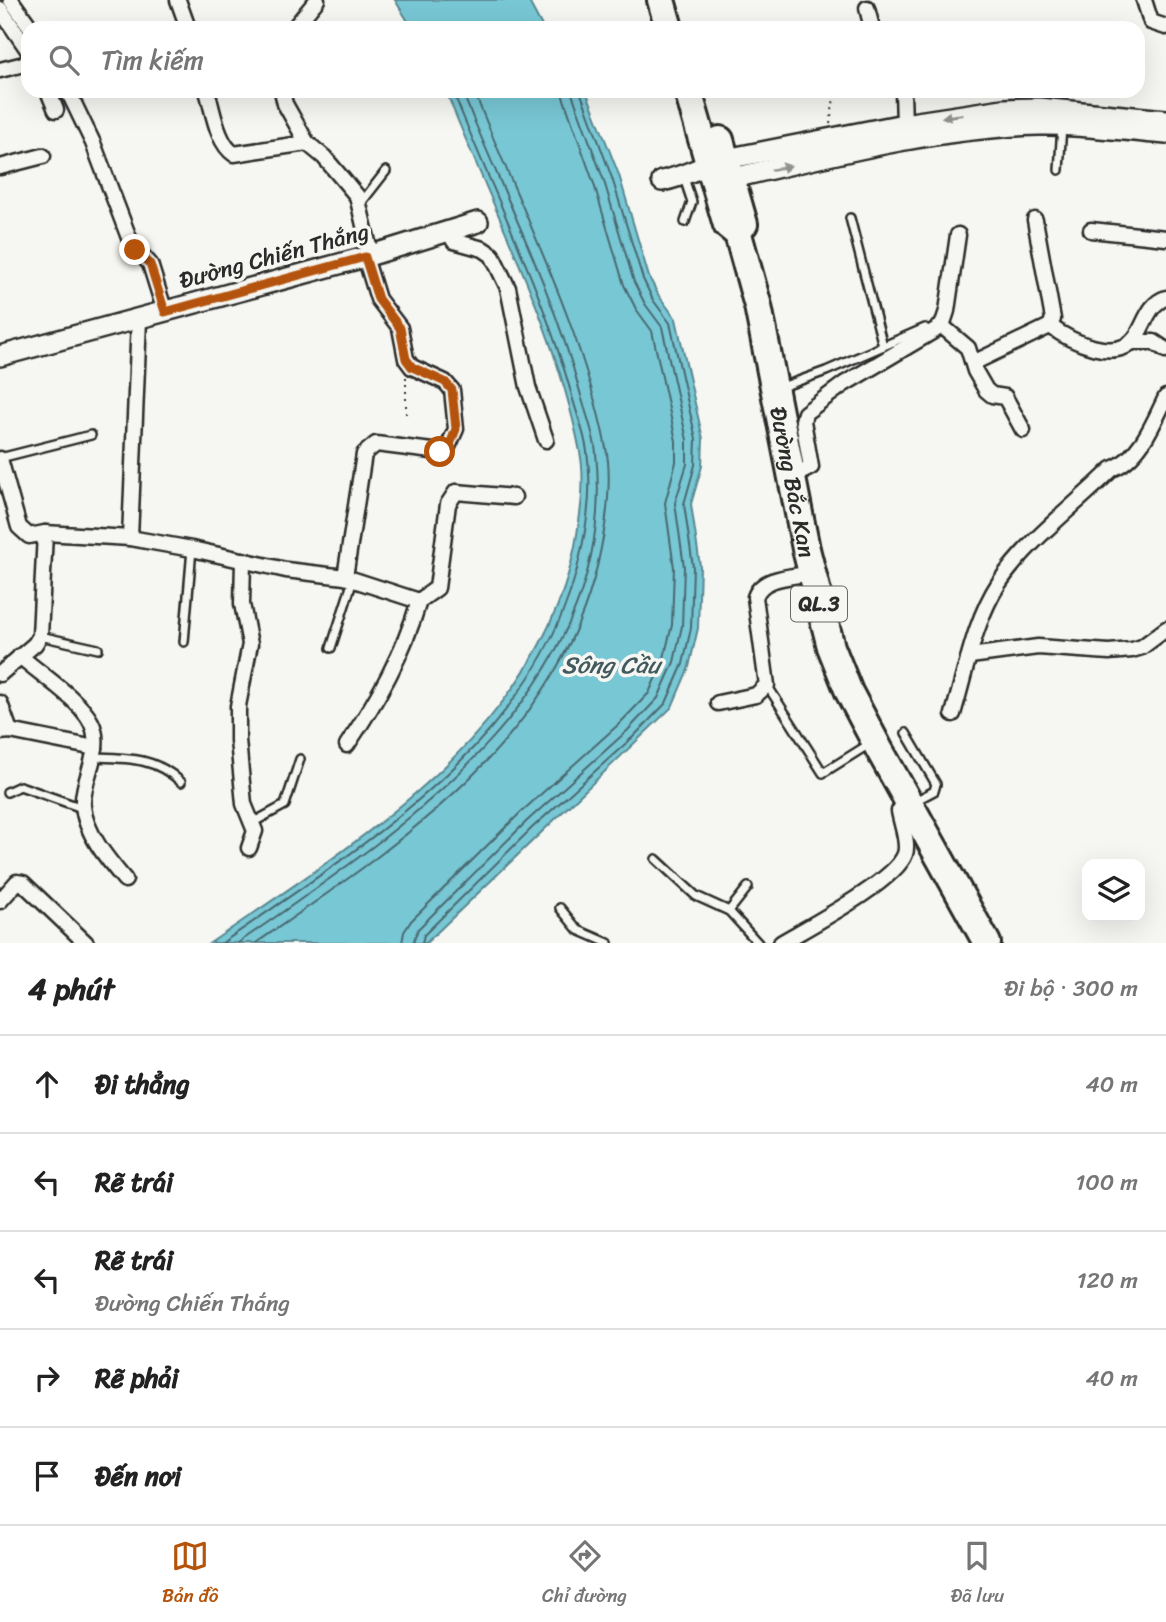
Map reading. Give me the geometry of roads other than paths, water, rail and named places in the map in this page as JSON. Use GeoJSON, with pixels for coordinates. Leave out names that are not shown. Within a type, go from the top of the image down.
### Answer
{"type":"FeatureCollection","features":[{"type":"Feature","properties":{"kind":"highway"},"geometry":{"type":"LineString","coordinates":[[661,0],[667,21]]}},
{"type":"Feature","properties":{"kind":"highway"},"geometry":{"type":"LineString","coordinates":[[680,0],[686,21]]}},
{"type":"Feature","properties":{"kind":"highway","name":"Đường Bắc Kạn"},"geometry":{"type":"LineString","coordinates":[[690,98],[709,173],[727,225],[738,234],[758,306],[812,573],[831,646],[849,692],[987,943]]}},
{"type":"Feature","properties":{"kind":"highway","name":"Đường Bắc Kạn"},"geometry":{"type":"LineString","coordinates":[[706,98],[709,173]]}},
{"type":"Feature","properties":{"kind":"main road"},"geometry":{"type":"LineString","coordinates":[[709,173],[831,138],[1003,109],[1039,108],[1166,120]]}},
{"type":"Feature","properties":{"kind":"main road"},"geometry":{"type":"LineString","coordinates":[[662,181],[954,132],[1005,127],[1062,126],[1166,134]]}},
{"type":"Feature","properties":{"kind":"main road","name":"Đường Chiến Thắng"},"geometry":{"type":"LineString","coordinates":[[0,356],[368,256],[478,222]]}},
{"type":"Feature","properties":{"kind":"street"},"geometry":{"type":"LineString","coordinates":[[12,0],[26,21]]}},
{"type":"Feature","properties":{"kind":"street"},"geometry":{"type":"LineString","coordinates":[[178,0],[186,21]]}},
{"type":"Feature","properties":{"kind":"street"},"geometry":{"type":"LineString","coordinates":[[300,21],[317,0]]}},
{"type":"Feature","properties":{"kind":"street"},"geometry":{"type":"LineString","coordinates":[[1144,0],[1151,22],[1166,27]]}},
{"type":"Feature","properties":{"kind":"street"},"geometry":{"type":"LineString","coordinates":[[867,8],[870,21]]}},
{"type":"Feature","properties":{"kind":"street"},"geometry":{"type":"LineString","coordinates":[[0,9],[21,40]]}},
{"type":"Feature","properties":{"kind":"street"},"geometry":{"type":"LineString","coordinates":[[0,71],[21,65]]}},
{"type":"Feature","properties":{"kind":"street"},"geometry":{"type":"LineString","coordinates":[[51,98],[56,110]]}},
{"type":"Feature","properties":{"kind":"street"},"geometry":{"type":"LineString","coordinates":[[71,98],[93,143],[131,243],[150,264],[165,312]]}},
{"type":"Feature","properties":{"kind":"street"},"geometry":{"type":"LineString","coordinates":[[210,98],[226,147],[234,154],[307,143],[324,157],[361,202],[368,256],[378,299],[400,328],[406,359],[412,367],[445,382],[452,390],[456,429],[453,439],[440,452],[376,444],[369,447],[364,454],[349,579]]}},
{"type":"Feature","properties":{"kind":"street"},"geometry":{"type":"LineString","coordinates":[[284,98],[307,137],[307,143]]}},
{"type":"Feature","properties":{"kind":"street"},"geometry":{"type":"LineString","coordinates":[[903,98],[904,124]]}},
{"type":"Feature","properties":{"kind":"street"},"geometry":{"type":"LineString","coordinates":[[0,167],[43,156]]}},
{"type":"Feature","properties":{"kind":"street"},"geometry":{"type":"LineString","coordinates":[[973,363],[1050,326],[1053,319],[1035,220]]}},
{"type":"Feature","properties":{"kind":"street"},"geometry":{"type":"LineString","coordinates":[[1091,230],[1166,238]]}},
{"type":"Feature","properties":{"kind":"street"},"geometry":{"type":"LineString","coordinates":[[449,231],[454,241],[483,249],[492,255],[508,288],[526,378],[546,440]]}},
{"type":"Feature","properties":{"kind":"street"},"geometry":{"type":"LineString","coordinates":[[792,477],[811,467],[803,421],[805,413],[845,384],[942,326],[947,311],[958,235]]}},
{"type":"Feature","properties":{"kind":"street"},"geometry":{"type":"LineString","coordinates":[[1132,342],[1151,310],[1166,298]]}},
{"type":"Feature","properties":{"kind":"street"},"geometry":{"type":"LineString","coordinates":[[130,538],[139,319]]}},
{"type":"Feature","properties":{"kind":"street"},"geometry":{"type":"LineString","coordinates":[[942,326],[968,348],[986,390],[992,395],[1005,397],[1023,430]]}},
{"type":"Feature","properties":{"kind":"street"},"geometry":{"type":"LineString","coordinates":[[1050,326],[1081,345],[1099,348],[1132,342],[1154,342],[1166,350]]}},
{"type":"Feature","properties":{"kind":"street"},"geometry":{"type":"LineString","coordinates":[[953,714],[983,614],[1012,566],[1112,469],[1122,465],[1133,455],[1152,426],[1166,397]]}},
{"type":"Feature","properties":{"kind":"street"},"geometry":{"type":"LineString","coordinates":[[0,459],[19,527],[29,536],[45,533],[130,538],[192,548],[349,579],[418,601]]}},
{"type":"Feature","properties":{"kind":"street"},"geometry":{"type":"LineString","coordinates":[[347,745],[380,695],[402,652],[418,601],[437,588],[448,504],[456,492],[514,497]]}},
{"type":"Feature","properties":{"kind":"street"},"geometry":{"type":"LineString","coordinates":[[0,674],[36,644],[40,636],[45,533]]}},
{"type":"Feature","properties":{"kind":"street"},"geometry":{"type":"LineString","coordinates":[[243,560],[242,604],[250,644],[239,696],[238,740],[244,804],[255,831],[249,848]]}},
{"type":"Feature","properties":{"kind":"street"},"geometry":{"type":"LineString","coordinates":[[718,703],[756,695],[767,685],[755,597],[758,589],[764,583],[812,573]]}},
{"type":"Feature","properties":{"kind":"street"},"geometry":{"type":"LineString","coordinates":[[970,656],[1038,647],[1109,652],[1132,650],[1142,647],[1166,629]]}},
{"type":"Feature","properties":{"kind":"street"},"geometry":{"type":"LineString","coordinates":[[20,656],[84,711],[93,724],[94,752],[83,808],[99,845],[125,880]]}},
{"type":"Feature","properties":{"kind":"street"},"geometry":{"type":"LineString","coordinates":[[0,703],[5,732],[94,752]]}},
{"type":"Feature","properties":{"kind":"street"},"geometry":{"type":"LineString","coordinates":[[781,943],[868,891],[899,864],[906,846],[898,811],[910,800]]}},
{"type":"Feature","properties":{"kind":"street"},"geometry":{"type":"LineString","coordinates":[[0,901],[17,882],[23,883],[86,943]]}},
{"type":"Feature","properties":{"kind":"lane"},"geometry":{"type":"LineString","coordinates":[[1059,170],[1062,126]]}},
{"type":"Feature","properties":{"kind":"lane"},"geometry":{"type":"LineString","coordinates":[[361,202],[386,171]]}},
{"type":"Feature","properties":{"kind":"lane"},"geometry":{"type":"LineString","coordinates":[[685,222],[692,202],[709,173]]}},
{"type":"Feature","properties":{"kind":"lane"},"geometry":{"type":"LineString","coordinates":[[850,218],[883,346]]}},
{"type":"Feature","properties":{"kind":"lane"},"geometry":{"type":"LineString","coordinates":[[775,389],[925,328]]}},
{"type":"Feature","properties":{"kind":"lane"},"geometry":{"type":"LineString","coordinates":[[0,459],[91,435]]}},
{"type":"Feature","properties":{"kind":"lane"},"geometry":{"type":"LineString","coordinates":[[184,642],[192,548]]}},
{"type":"Feature","properties":{"kind":"lane"},"geometry":{"type":"LineString","coordinates":[[331,648],[349,579]]}},
{"type":"Feature","properties":{"kind":"lane"},"geometry":{"type":"LineString","coordinates":[[40,636],[98,649]]}},
{"type":"Feature","properties":{"kind":"lane"},"geometry":{"type":"LineString","coordinates":[[767,685],[823,773],[875,741]]}},
{"type":"Feature","properties":{"kind":"lane"},"geometry":{"type":"LineString","coordinates":[[906,733],[936,784],[934,791],[910,800]]}},
{"type":"Feature","properties":{"kind":"lane"},"geometry":{"type":"LineString","coordinates":[[94,752],[155,763],[181,782]]}},
{"type":"Feature","properties":{"kind":"lane"},"geometry":{"type":"LineString","coordinates":[[252,824],[285,805],[300,759]]}},
{"type":"Feature","properties":{"kind":"lane"},"geometry":{"type":"LineString","coordinates":[[7,792],[20,786],[83,808]]}},
{"type":"Feature","properties":{"kind":"lane"},"geometry":{"type":"LineString","coordinates":[[656,859],[696,896],[729,911],[758,943]]}},
{"type":"Feature","properties":{"kind":"lane"},"geometry":{"type":"LineString","coordinates":[[729,911],[748,887]]}},
{"type":"Feature","properties":{"kind":"lane"},"geometry":{"type":"LineString","coordinates":[[560,908],[578,930],[608,943]]}},
{"type":"Feature","properties":{"kind":"water"},"geometry":{"type":"Polygon","coordinates":[[[395,0],[528,0],[539,21],[408,21],[395,0]]]}},
{"type":"Feature","properties":{"kind":"water","name":"Sông Cầu"},"geometry":{"type":"Polygon","coordinates":[[[449,98],[589,98],[619,175],[649,277],[676,319],[703,439],[702,466],[691,504],[700,566],[698,628],[689,667],[672,707],[426,943],[210,943],[380,823],[433,777],[482,727],[523,673],[555,613],[575,546],[582,487],[580,452],[569,405],[539,314],[449,98]]]}}]}
